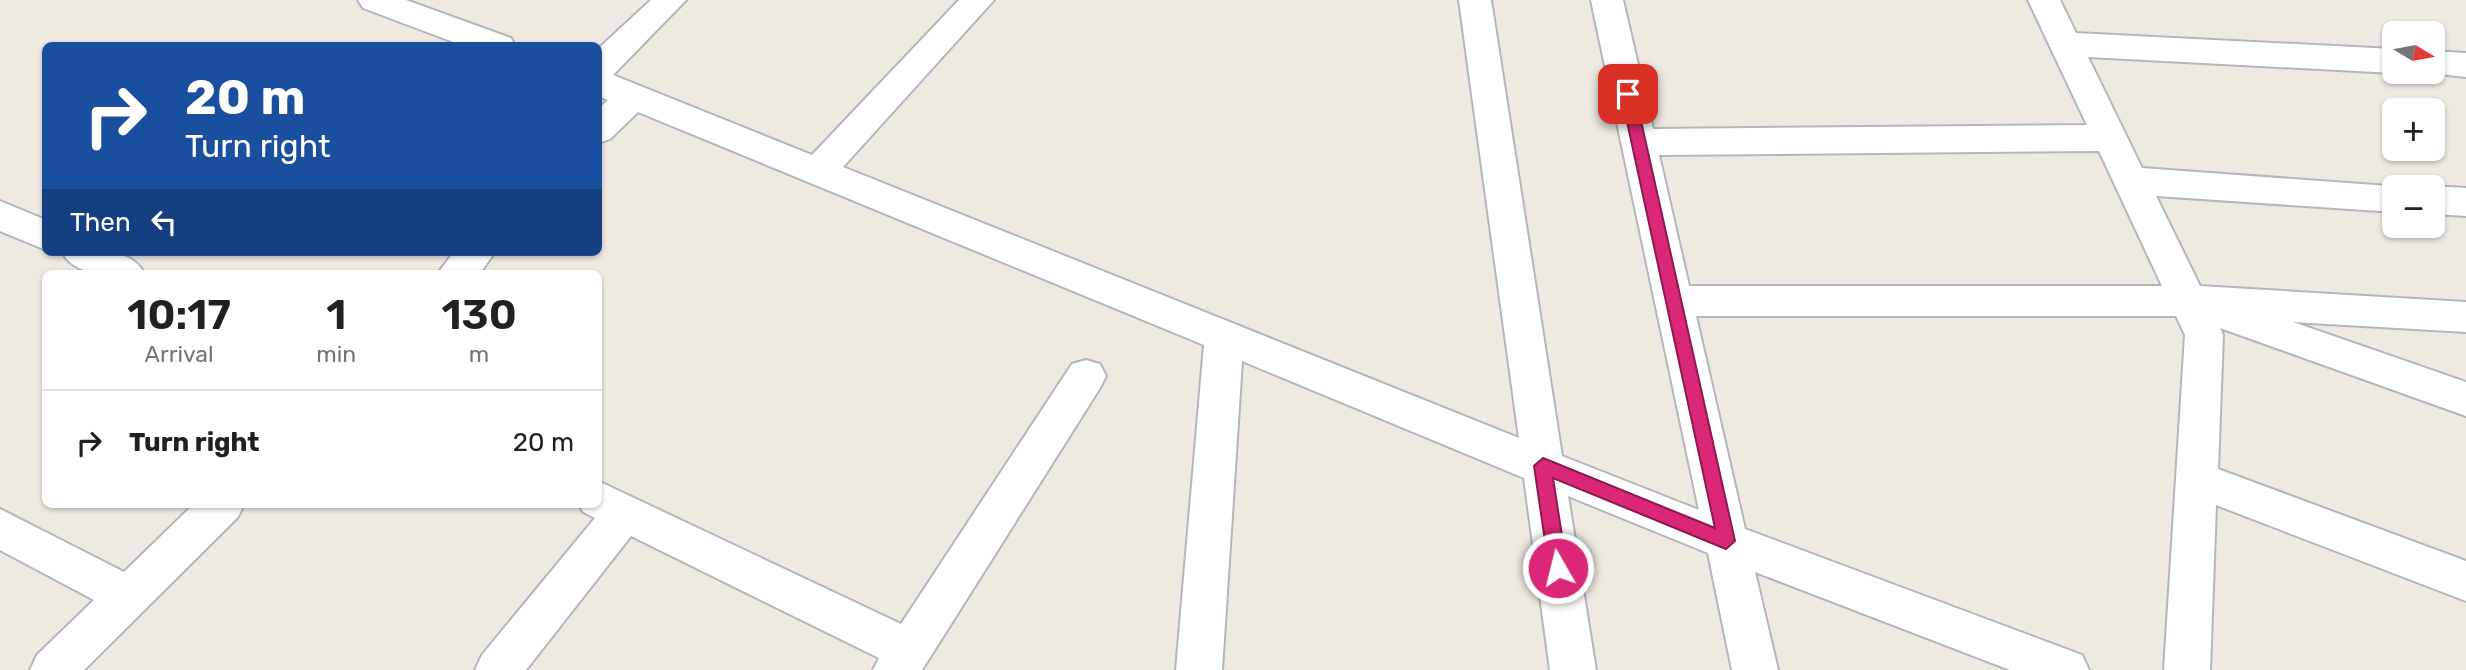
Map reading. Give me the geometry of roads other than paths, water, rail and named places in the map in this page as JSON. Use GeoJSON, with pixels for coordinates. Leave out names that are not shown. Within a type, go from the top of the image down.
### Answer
{"type":"FeatureCollection","features":[{"type":"Feature","properties":{"kind":"street"},"geometry":{"type":"LineString","coordinates":[[374,0],[488,42]]}},
{"type":"Feature","properties":{"kind":"street"},"geometry":{"type":"LineString","coordinates":[[602,65],[670,0]]}},
{"type":"Feature","properties":{"kind":"street"},"geometry":{"type":"LineString","coordinates":[[819,170],[978,0]]}},
{"type":"Feature","properties":{"kind":"street"},"geometry":{"type":"LineString","coordinates":[[1475,0],[1573,670]]}},
{"type":"Feature","properties":{"kind":"street"},"geometry":{"type":"LineString","coordinates":[[1607,0],[1755,670]]}},
{"type":"Feature","properties":{"kind":"street"},"geometry":{"type":"LineString","coordinates":[[2044,0],[2204,335],[2187,670]]}},
{"type":"Feature","properties":{"kind":"street"},"geometry":{"type":"LineString","coordinates":[[2065,44],[2382,60]]}},
{"type":"Feature","properties":{"kind":"street"},"geometry":{"type":"LineString","coordinates":[[2445,64],[2466,65]]}},
{"type":"Feature","properties":{"kind":"street"},"geometry":{"type":"LineString","coordinates":[[602,121],[616,88],[1726,541],[2066,670]]}},
{"type":"Feature","properties":{"kind":"street"},"geometry":{"type":"LineString","coordinates":[[1639,142],[2109,138]]}},
{"type":"Feature","properties":{"kind":"street"},"geometry":{"type":"LineString","coordinates":[[2130,181],[2382,197]]}},
{"type":"Feature","properties":{"kind":"street"},"geometry":{"type":"LineString","coordinates":[[2445,201],[2466,202]]}},
{"type":"Feature","properties":{"kind":"street"},"geometry":{"type":"LineString","coordinates":[[0,215],[42,234]]}},
{"type":"Feature","properties":{"kind":"street"},"geometry":{"type":"LineString","coordinates":[[89,256],[119,270]]}},
{"type":"Feature","properties":{"kind":"street"},"geometry":{"type":"LineString","coordinates":[[460,270],[473,256]]}},
{"type":"Feature","properties":{"kind":"street"},"geometry":{"type":"LineString","coordinates":[[1673,301],[2188,301],[2466,317]]}},
{"type":"Feature","properties":{"kind":"street"},"geometry":{"type":"LineString","coordinates":[[2188,301],[2466,399]]}},
{"type":"Feature","properties":{"kind":"street"},"geometry":{"type":"LineString","coordinates":[[1199,670],[1224,336]]}},
{"type":"Feature","properties":{"kind":"street"},"geometry":{"type":"LineString","coordinates":[[498,670],[612,505],[902,660],[1086,376]]}},
{"type":"Feature","properties":{"kind":"street"},"geometry":{"type":"LineString","coordinates":[[2196,479],[2466,581]]}},
{"type":"Feature","properties":{"kind":"street"},"geometry":{"type":"LineString","coordinates":[[53,670],[219,508]]}},
{"type":"Feature","properties":{"kind":"street"},"geometry":{"type":"LineString","coordinates":[[0,528],[128,596]]}}]}
